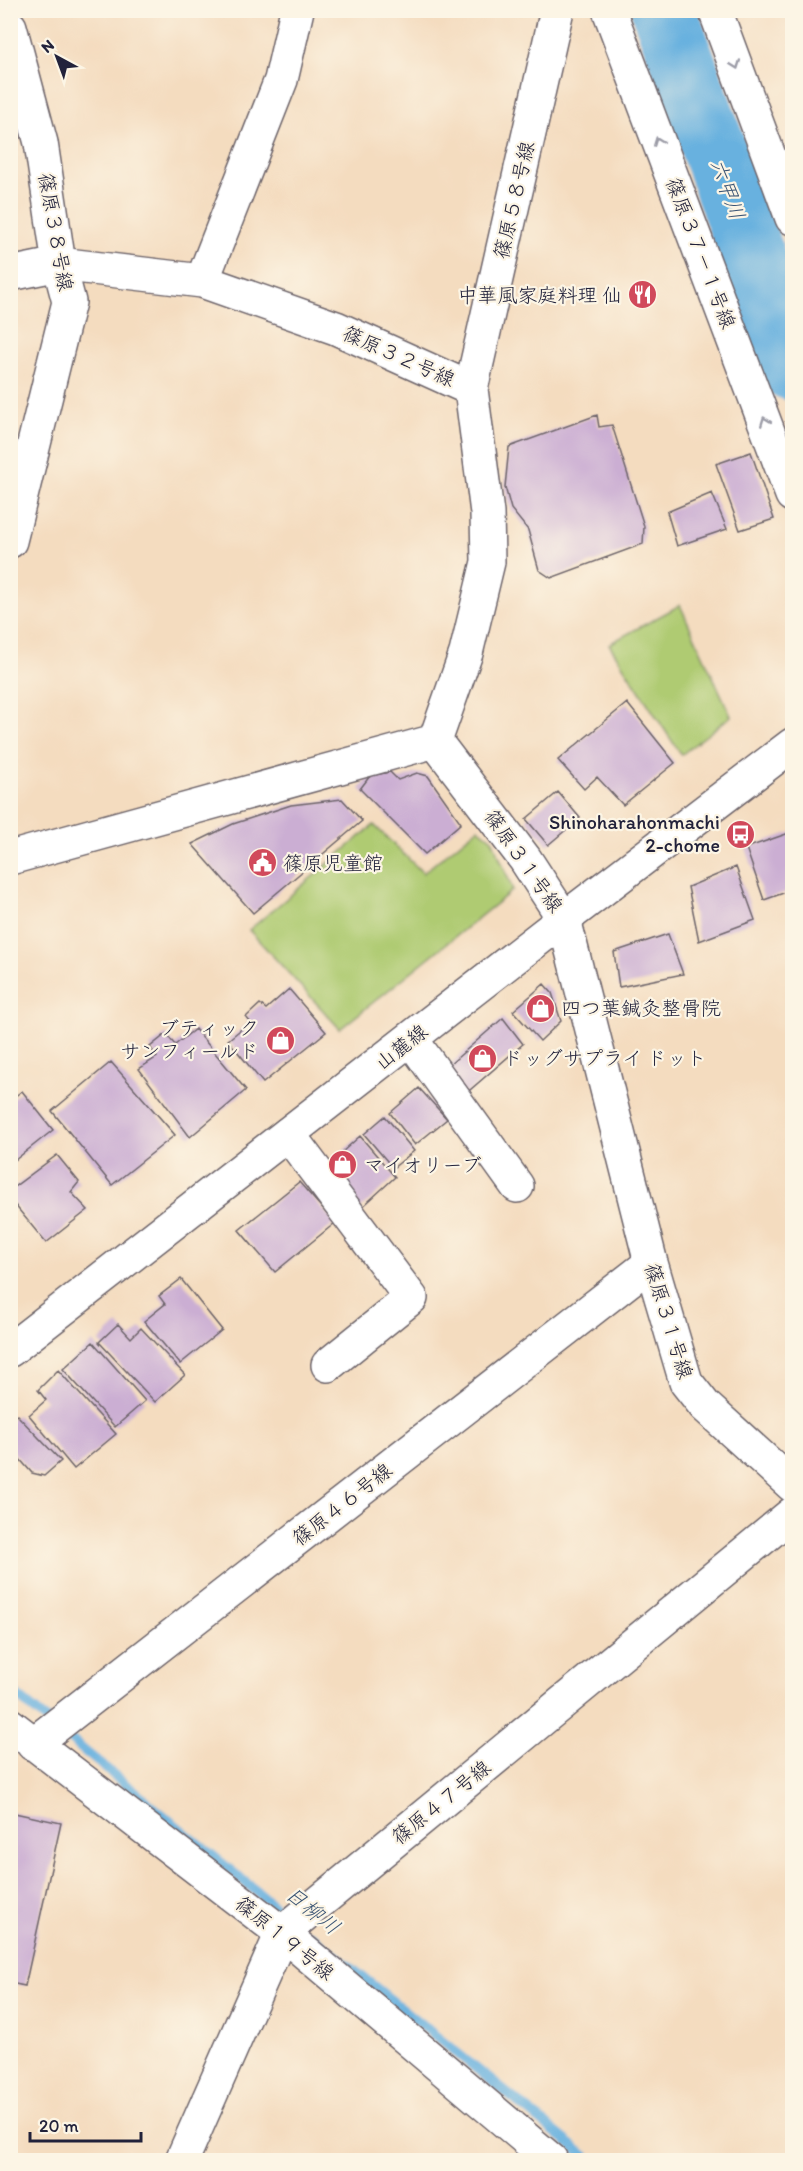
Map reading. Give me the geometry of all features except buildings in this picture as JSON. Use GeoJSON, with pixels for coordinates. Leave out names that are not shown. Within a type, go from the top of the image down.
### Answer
{"type":"FeatureCollection","features":[{"type":"Feature","properties":{"kind":"street"},"geometry":{"type":"LineString","coordinates":[[202,281],[281,80],[297,10]]}},
{"type":"Feature","properties":{"kind":"street","name":"篠原５８号線"},"geometry":{"type":"LineString","coordinates":[[471,388],[557,10]]}},
{"type":"Feature","properties":{"kind":"street","name":"篠原３７－１号線"},"geometry":{"type":"LineString","coordinates":[[609,10],[792,495]]}},
{"type":"Feature","properties":{"kind":"street"},"geometry":{"type":"LineString","coordinates":[[715,10],[792,218]]}},
{"type":"Feature","properties":{"kind":"street","name":"篠原３８号線"},"geometry":{"type":"LineString","coordinates":[[10,27],[41,143],[60,264],[69,302],[10,541]]}},
{"type":"Feature","properties":{"kind":"street","name":"篠原３２号線"},"geometry":{"type":"LineString","coordinates":[[10,274],[60,264],[202,281],[336,328],[471,388],[487,513],[488,562],[466,653],[435,741]]}},
{"type":"Feature","properties":{"kind":"street"},"geometry":{"type":"LineString","coordinates":[[10,858],[435,741]]}},
{"type":"Feature","properties":{"kind":"street","name":"篠原３１号線"},"geometry":{"type":"LineString","coordinates":[[435,741],[525,859],[564,919],[651,1263],[686,1382],[705,1406],[792,1485]]}},
{"type":"Feature","properties":{"kind":"street","name":"山麓線"},"geometry":{"type":"LineString","coordinates":[[10,1350],[564,919],[792,745]]}},
{"type":"Feature","properties":{"kind":"street"},"geometry":{"type":"LineString","coordinates":[[411,1039],[517,1186]]}},
{"type":"Feature","properties":{"kind":"street"},"geometry":{"type":"LineString","coordinates":[[288,1134],[411,1298],[328,1365]]}},
{"type":"Feature","properties":{"kind":"street","name":"篠原４６号線"},"geometry":{"type":"LineString","coordinates":[[26,1737],[75,1712],[651,1263]]}},
{"type":"Feature","properties":{"kind":"street","name":"篠原４７号線"},"geometry":{"type":"LineString","coordinates":[[182,2160],[283,1932],[792,1514]]}},
{"type":"Feature","properties":{"kind":"street","name":"篠原１９号線"},"geometry":{"type":"LineString","coordinates":[[26,1737],[283,1932],[551,2160]]}},
{"type":"Feature","properties":{"kind":"green space"},"geometry":{"type":"Polygon","coordinates":[[[680,605],[731,716],[681,755],[609,644],[680,605]]]}},
{"type":"Feature","properties":{"kind":"green space"},"geometry":{"type":"Polygon","coordinates":[[[374,825],[423,873],[478,828],[492,839],[513,890],[340,1029],[249,930],[374,825]]]}},
{"type":"Feature","properties":{"kind":"waterway","name":"六甲川"},"geometry":{"type":"LineString","coordinates":[[664,10],[792,368]]}},
{"type":"Feature","properties":{"kind":"waterway","name":"日柳川"},"geometry":{"type":"LineString","coordinates":[[10,1690],[284,1914]]}},
{"type":"Feature","properties":{"kind":"waterway","name":"日柳川"},"geometry":{"type":"LineString","coordinates":[[310,1935],[590,2160]]}},
{"type":"Feature","properties":{"kind":"place","name":"中華風家庭料理 仙"},"geometry":{"type":"Point","coordinates":[643,295]}},
{"type":"Feature","properties":{"kind":"place","name":"Shinoharahonmachi 2-chome"},"geometry":{"type":"Point","coordinates":[741,834]}},
{"type":"Feature","properties":{"kind":"place","name":"篠原児童館"},"geometry":{"type":"Point","coordinates":[262,863]}},
{"type":"Feature","properties":{"kind":"place","name":"四つ葉鍼灸整骨院"},"geometry":{"type":"Point","coordinates":[540,1008]}},
{"type":"Feature","properties":{"kind":"place","name":"ブティック サンフィールド"},"geometry":{"type":"Point","coordinates":[280,1040]}},
{"type":"Feature","properties":{"kind":"place","name":"ドッグサプライ ドット"},"geometry":{"type":"Point","coordinates":[482,1058]}},
{"type":"Feature","properties":{"kind":"place","name":"マイオリーブ"},"geometry":{"type":"Point","coordinates":[343,1165]}}]}
